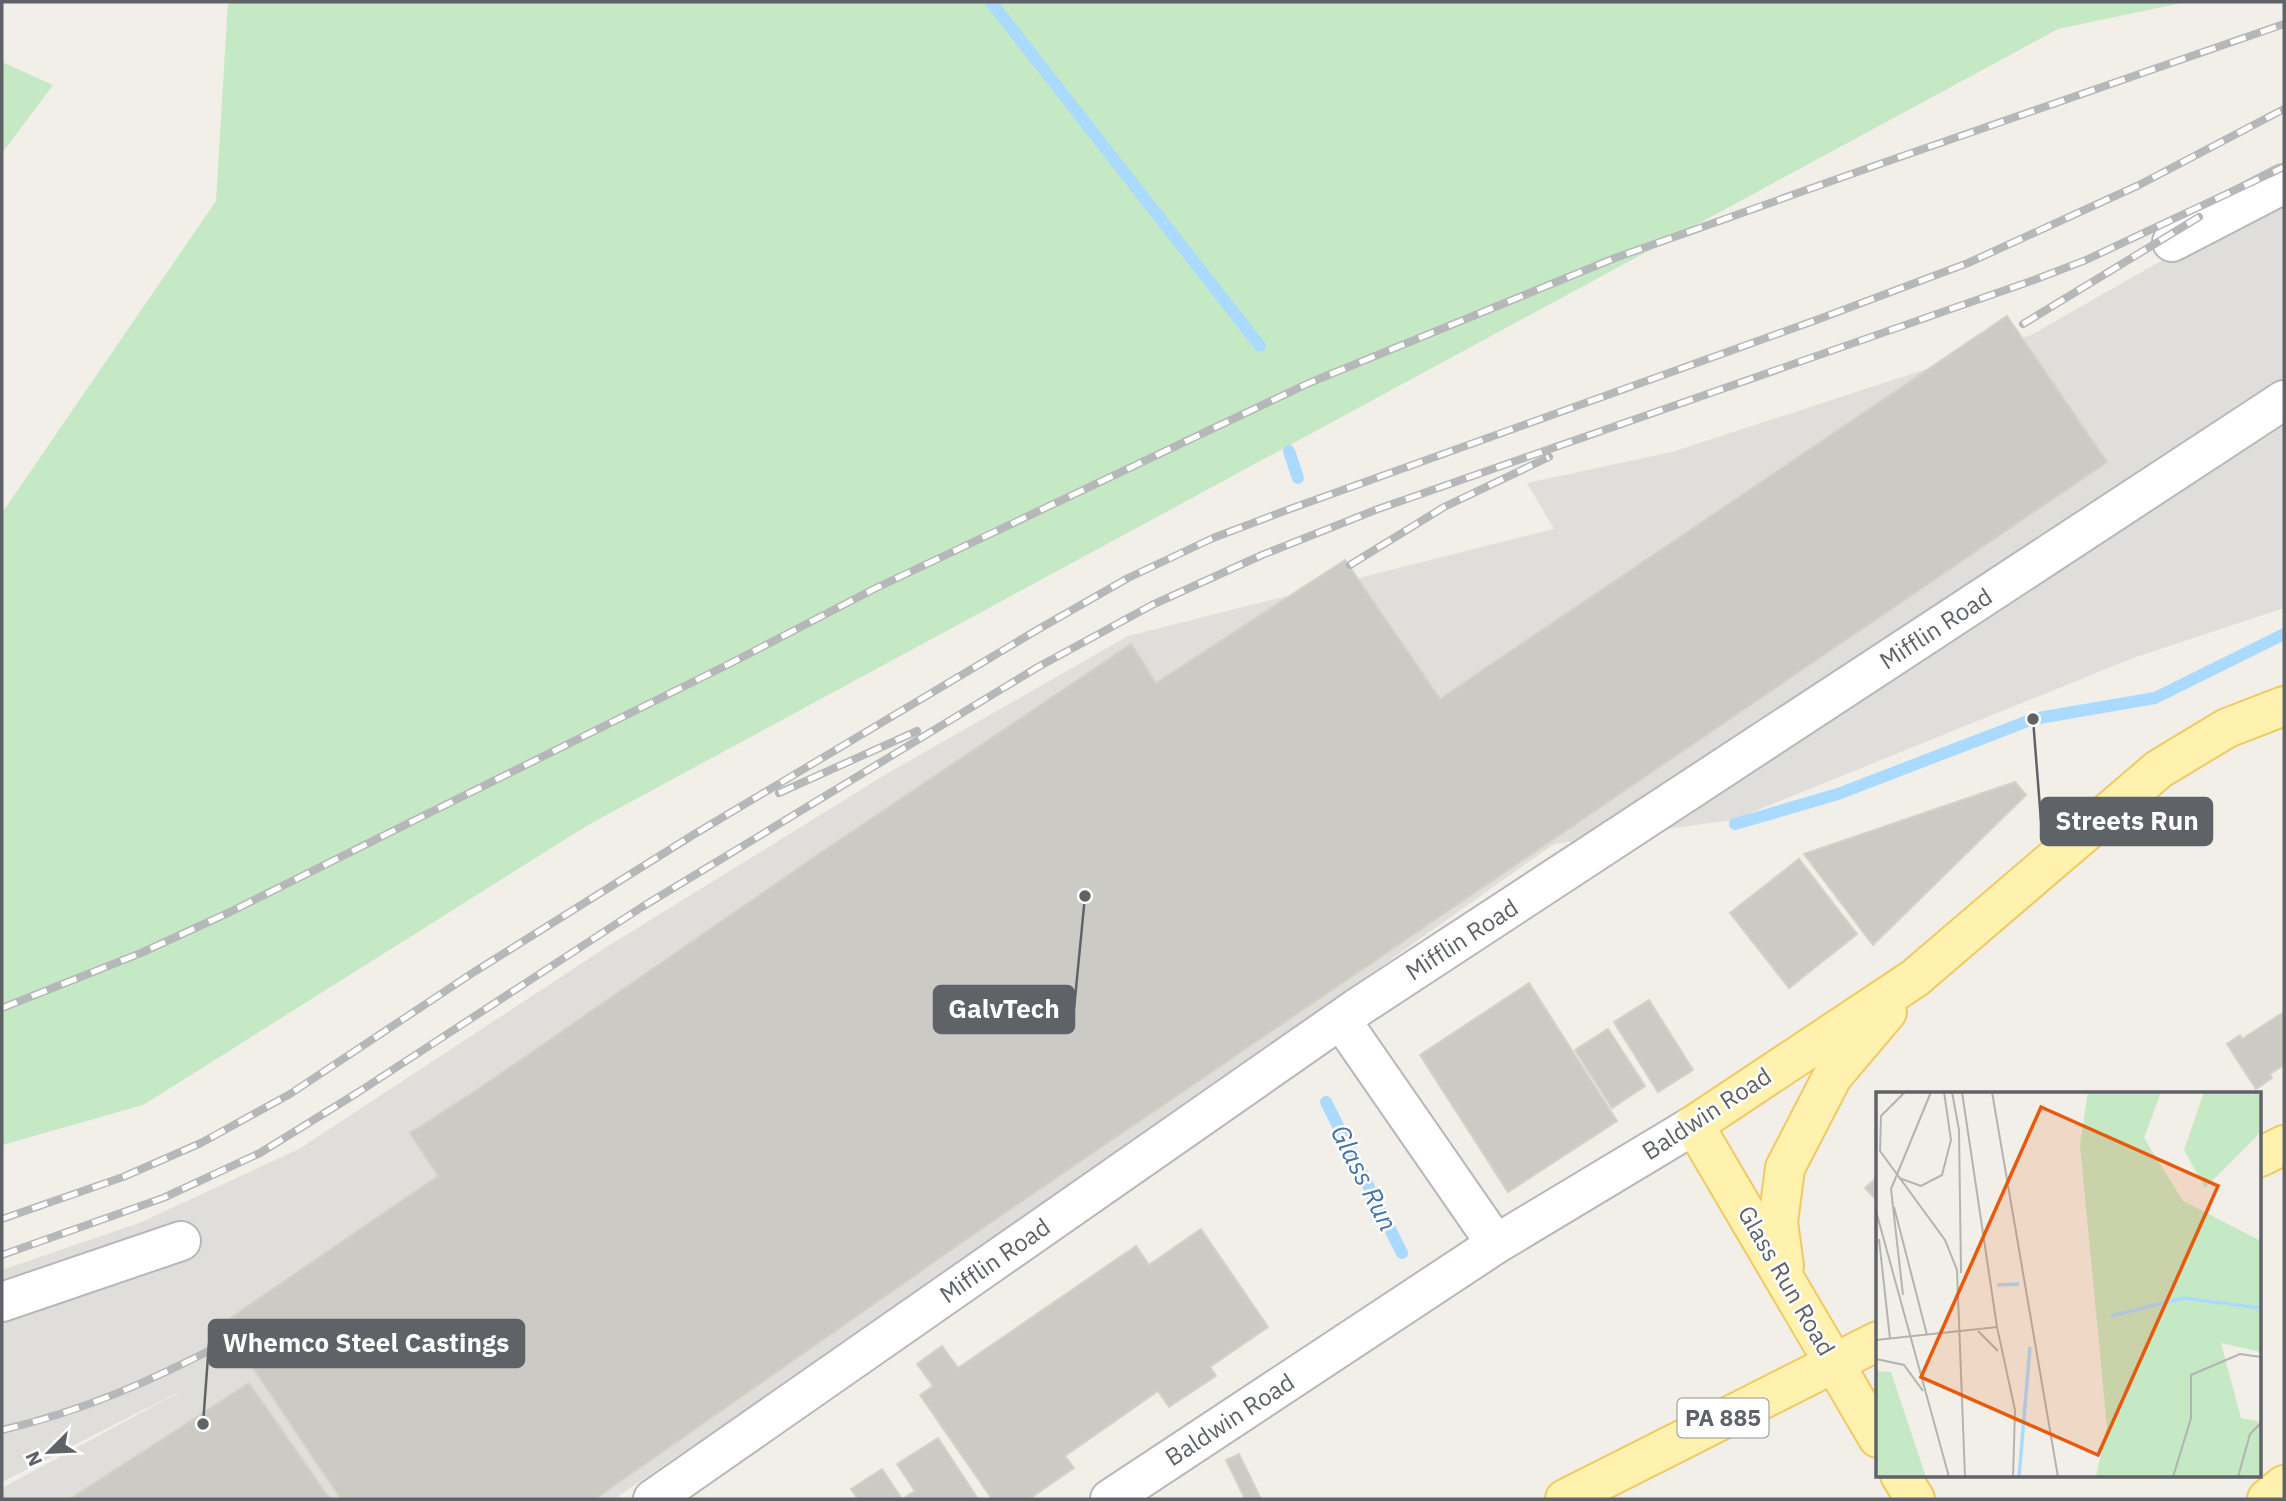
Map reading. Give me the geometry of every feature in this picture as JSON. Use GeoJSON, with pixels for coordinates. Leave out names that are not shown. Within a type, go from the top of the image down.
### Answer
{"type":"FeatureCollection","features":[{"type":"Feature","properties":{"kind":"main road","name":"Baldwin Road"},"geometry":{"type":"LineString","coordinates":[[1694,1125],[1915,978],[2159,769],[2227,729],[2284,706]]}},
{"type":"Feature","properties":{"kind":"main road"},"geometry":{"type":"LineString","coordinates":[[1786,1279],[1779,1222],[1784,1168],[1832,1077],[1915,978]]}},
{"type":"Feature","properties":{"kind":"main road","name":"Glass Run Road"},"geometry":{"type":"LineString","coordinates":[[1694,1125],[1876,1434]]}},
{"type":"Feature","properties":{"kind":"main road"},"geometry":{"type":"LineString","coordinates":[[2262,1156],[2284,1145]]}},
{"type":"Feature","properties":{"kind":"main road","name":"PA 885"},"geometry":{"type":"LineString","coordinates":[[1565,1499],[1876,1342]]}},
{"type":"Feature","properties":{"kind":"main road"},"geometry":{"type":"LineString","coordinates":[[1551,1499],[1612,1475]]}},
{"type":"Feature","properties":{"kind":"main road"},"geometry":{"type":"LineString","coordinates":[[1901,1476],[1915,1499]]}},
{"type":"Feature","properties":{"kind":"main road"},"geometry":{"type":"LineString","coordinates":[[2267,1499],[2284,1485]]}},
{"type":"Feature","properties":{"kind":"street"},"geometry":{"type":"LineString","coordinates":[[2172,242],[2284,184]]}},
{"type":"Feature","properties":{"kind":"street","name":"Mifflin Road"},"geometry":{"type":"LineString","coordinates":[[653,1499],[1341,1020],[2284,400]]}},
{"type":"Feature","properties":{"kind":"street"},"geometry":{"type":"LineString","coordinates":[[1341,1020],[1496,1244]]}},
{"type":"Feature","properties":{"kind":"street","name":"Baldwin Road"},"geometry":{"type":"LineString","coordinates":[[1110,1499],[1496,1244],[1694,1125]]}},
{"type":"Feature","properties":{"kind":"street"},"geometry":{"type":"LineString","coordinates":[[2,1302],[181,1241]]}},
{"type":"Feature","properties":{"kind":"shaded area"},"geometry":{"type":"Polygon","coordinates":[[[2284,191],[2284,608],[2133,658],[1733,820],[1554,844],[1003,1234],[614,1499],[2,1499],[2,1488],[192,1385],[2,1482],[2,1270],[139,1223],[299,1149],[605,948],[888,773],[1128,636],[1554,529],[1527,483],[1672,452],[2031,335],[2284,191]]]}},
{"type":"Feature","properties":{"kind":"green space"},"geometry":{"type":"Polygon","coordinates":[[[228,2],[2186,2],[2058,29],[588,825],[143,1105],[2,1145],[2,513],[216,201],[228,2]]]}},
{"type":"Feature","properties":{"kind":"green space"},"geometry":{"type":"Polygon","coordinates":[[[2,62],[53,85],[2,153],[2,62]]]}},
{"type":"Feature","properties":{"kind":"building"},"geometry":{"type":"Polygon","coordinates":[[[2007,316],[2107,462],[987,1225],[595,1499],[341,1499],[223,1323],[438,1176],[410,1133],[1131,644],[1156,683],[1345,560],[1440,699],[2007,316]]]}},
{"type":"Feature","properties":{"kind":"building"},"geometry":{"type":"Polygon","coordinates":[[[2015,782],[2026,795],[1873,945],[1804,854],[2015,782]]]}},
{"type":"Feature","properties":{"kind":"building"},"geometry":{"type":"Polygon","coordinates":[[[1799,859],[1857,934],[1789,988],[1730,913],[1799,859]]]}},
{"type":"Feature","properties":{"kind":"building"},"geometry":{"type":"Polygon","coordinates":[[[1529,983],[1617,1121],[1508,1192],[1420,1055],[1529,983]]]}},
{"type":"Feature","properties":{"kind":"building"},"geometry":{"type":"Polygon","coordinates":[[[1649,1000],[1693,1070],[1658,1092],[1614,1022],[1649,1000]]]}},
{"type":"Feature","properties":{"kind":"building"},"geometry":{"type":"Polygon","coordinates":[[[2284,1012],[2284,1065],[2270,1074],[2272,1078],[2256,1089],[2227,1044],[2240,1035],[2242,1039],[2284,1012]]]}},
{"type":"Feature","properties":{"kind":"building"},"geometry":{"type":"Polygon","coordinates":[[[1608,1029],[1645,1086],[1612,1108],[1575,1050],[1608,1029]]]}},
{"type":"Feature","properties":{"kind":"building"},"geometry":{"type":"Polygon","coordinates":[[[1876,1178],[1876,1200],[1865,1188],[1876,1178]]]}},
{"type":"Feature","properties":{"kind":"building"},"geometry":{"type":"Polygon","coordinates":[[[1201,1229],[1268,1327],[1210,1367],[1216,1376],[1169,1407],[1158,1391],[1065,1456],[1074,1468],[1029,1499],[992,1499],[920,1395],[933,1386],[917,1364],[942,1346],[958,1368],[1136,1246],[1149,1265],[1201,1229]]]}},
{"type":"Feature","properties":{"kind":"building"},"geometry":{"type":"Polygon","coordinates":[[[249,1383],[330,1499],[70,1499],[249,1383]]]}},
{"type":"Feature","properties":{"kind":"building"},"geometry":{"type":"Polygon","coordinates":[[[938,1438],[978,1499],[902,1499],[915,1491],[897,1464],[938,1438]]]}},
{"type":"Feature","properties":{"kind":"building"},"geometry":{"type":"Polygon","coordinates":[[[1239,1454],[1261,1499],[1245,1499],[1226,1460],[1239,1454]]]}},
{"type":"Feature","properties":{"kind":"building"},"geometry":{"type":"Polygon","coordinates":[[[882,1469],[902,1499],[858,1499],[851,1489],[882,1469]]]}},
{"type":"Feature","properties":{"kind":"waterway"},"geometry":{"type":"LineString","coordinates":[[991,2],[1260,346]]}},
{"type":"Feature","properties":{"kind":"waterway"},"geometry":{"type":"LineString","coordinates":[[1289,451],[1298,478]]}},
{"type":"Feature","properties":{"kind":"waterway"},"geometry":{"type":"LineString","coordinates":[[1735,824],[1838,794],[2033,719],[2155,698],[2284,634]]}},
{"type":"Feature","properties":{"kind":"waterway","name":"Glass Run"},"geometry":{"type":"LineString","coordinates":[[1326,1102],[1402,1253]]}},
{"type":"Feature","properties":{"kind":"railway"},"geometry":{"type":"LineString","coordinates":[[2,1008],[141,953],[230,912],[874,589],[1309,383],[1615,258],[2284,24]]}},
{"type":"Feature","properties":{"kind":"railway"},"geometry":{"type":"LineString","coordinates":[[2,1219],[123,1177],[201,1143],[290,1094],[474,972],[693,835],[1128,578],[1213,538],[1287,510],[1968,263],[2139,185],[2284,109]]}},
{"type":"Feature","properties":{"kind":"railway"},"geometry":{"type":"LineString","coordinates":[[2,1255],[163,1198],[260,1153],[642,907],[1038,667],[1152,605],[1262,555],[1378,509],[2086,260],[2284,167]]}},
{"type":"Feature","properties":{"kind":"railway"},"geometry":{"type":"LineString","coordinates":[[2023,324],[2199,217]]}},
{"type":"Feature","properties":{"kind":"railway"},"geometry":{"type":"LineString","coordinates":[[1350,565],[1444,507],[1549,457]]}},
{"type":"Feature","properties":{"kind":"railway"},"geometry":{"type":"LineString","coordinates":[[779,793],[917,731]]}},
{"type":"Feature","properties":{"kind":"railway"},"geometry":{"type":"LineString","coordinates":[[2,1430],[61,1414],[116,1394],[224,1343]]}},
{"type":"Feature","properties":{"kind":"place","name":"Streets Run"},"geometry":{"type":"Point","coordinates":[2033,719]}},
{"type":"Feature","properties":{"kind":"place","name":"GalvTech"},"geometry":{"type":"Point","coordinates":[1085,896]}},
{"type":"Feature","properties":{"kind":"place","name":"Whemco Steel Castings"},"geometry":{"type":"Point","coordinates":[203,1424]}}]}
